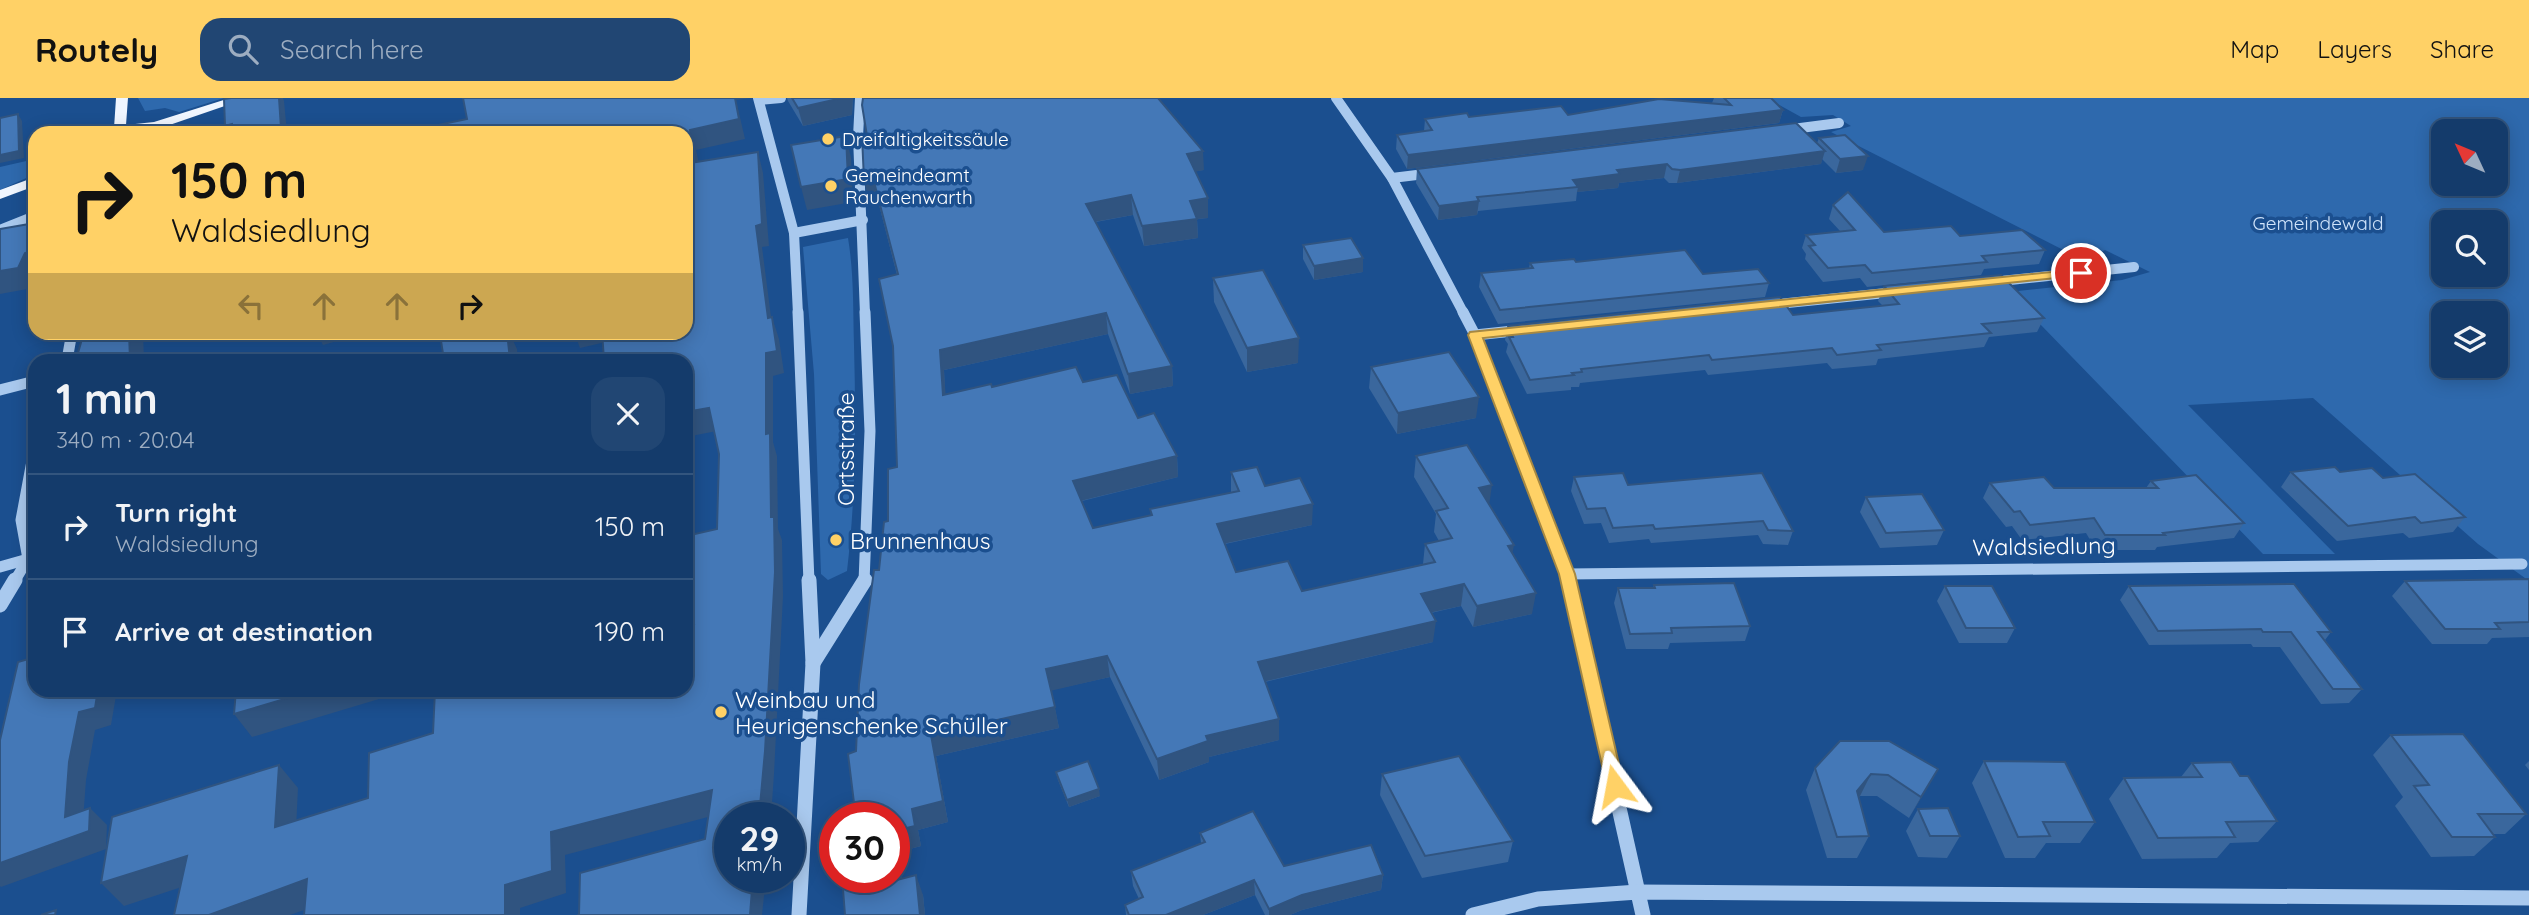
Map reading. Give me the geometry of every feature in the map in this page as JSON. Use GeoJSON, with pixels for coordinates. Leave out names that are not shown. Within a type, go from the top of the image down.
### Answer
{"type":"FeatureCollection","features":[{"type":"Feature","properties":{"kind":"main road"},"geometry":{"type":"LineString","coordinates":[[167,126],[199,111],[242,98]]}},
{"type":"Feature","properties":{"kind":"main road"},"geometry":{"type":"LineString","coordinates":[[123,104],[140,125]]}},
{"type":"Feature","properties":{"kind":"main road"},"geometry":{"type":"LineString","coordinates":[[117,126],[123,104]]}},
{"type":"Feature","properties":{"kind":"main road"},"geometry":{"type":"LineString","coordinates":[[136,126],[144,126]]}},
{"type":"Feature","properties":{"kind":"main road"},"geometry":{"type":"LineString","coordinates":[[0,195],[28,184]]}},
{"type":"Feature","properties":{"kind":"street"},"geometry":{"type":"LineString","coordinates":[[758,99],[781,98]]}},
{"type":"Feature","properties":{"kind":"street","name":"Ortsstraße"},"geometry":{"type":"LineString","coordinates":[[813,663],[865,580],[870,432],[858,137],[860,98]]}},
{"type":"Feature","properties":{"kind":"street"},"geometry":{"type":"LineString","coordinates":[[1336,98],[1392,178],[1475,335],[1567,574],[1643,915]]}},
{"type":"Feature","properties":{"kind":"street","name":"Ortsstraße"},"geometry":{"type":"LineString","coordinates":[[758,99],[794,233],[813,663],[799,915]]}},
{"type":"Feature","properties":{"kind":"street"},"geometry":{"type":"LineString","coordinates":[[1771,131],[1839,123]]}},
{"type":"Feature","properties":{"kind":"street"},"geometry":{"type":"LineString","coordinates":[[1392,178],[1444,171]]}},
{"type":"Feature","properties":{"kind":"street"},"geometry":{"type":"LineString","coordinates":[[0,230],[28,219]]}},
{"type":"Feature","properties":{"kind":"street"},"geometry":{"type":"LineString","coordinates":[[794,233],[863,220]]}},
{"type":"Feature","properties":{"kind":"street"},"geometry":{"type":"LineString","coordinates":[[1983,283],[2134,267]]}},
{"type":"Feature","properties":{"kind":"street"},"geometry":{"type":"LineString","coordinates":[[1750,307],[1915,290]]}},
{"type":"Feature","properties":{"kind":"street"},"geometry":{"type":"LineString","coordinates":[[1475,335],[1530,329]]}},
{"type":"Feature","properties":{"kind":"street"},"geometry":{"type":"LineString","coordinates":[[0,390],[28,383]]}},
{"type":"Feature","properties":{"kind":"street"},"geometry":{"type":"LineString","coordinates":[[0,605],[28,559],[21,520],[28,482]]}},
{"type":"Feature","properties":{"kind":"street"},"geometry":{"type":"LineString","coordinates":[[0,567],[28,559]]}},
{"type":"Feature","properties":{"kind":"street","name":"Waldsiedlung"},"geometry":{"type":"LineString","coordinates":[[1567,574],[2522,564]]}},
{"type":"Feature","properties":{"kind":"street"},"geometry":{"type":"LineString","coordinates":[[1474,915],[1538,899],[1639,892],[2529,898]]}},
{"type":"Feature","properties":{"kind":"green space"},"geometry":{"type":"Polygon","coordinates":[[[138,98],[224,98],[179,112],[165,108],[145,111],[138,98]]]}},
{"type":"Feature","properties":{"kind":"green space","name":"Gemeindewald"},"geometry":{"type":"Polygon","coordinates":[[[1767,98],[2529,98],[2529,581],[2478,544],[2313,398],[2188,405],[2335,554],[2263,554],[2009,292],[2122,280],[2150,272],[2105,250],[2083,260],[1831,132],[1851,126],[1833,115],[1801,117],[1767,98]]]}},
{"type":"Feature","properties":{"kind":"green space"},"geometry":{"type":"Polygon","coordinates":[[[28,161],[28,177],[0,190],[0,167],[28,161]]]}},
{"type":"Feature","properties":{"kind":"green space"},"geometry":{"type":"Polygon","coordinates":[[[848,238],[855,373],[852,515],[847,571],[828,580],[821,574],[814,374],[803,247],[848,238]]]}},
{"type":"Feature","properties":{"kind":"building"},"geometry":{"type":"Polygon","coordinates":[[[279,98],[281,126],[225,126],[224,99],[279,98]]]}},
{"type":"Feature","properties":{"kind":"building"},"geometry":{"type":"Polygon","coordinates":[[[463,98],[735,98],[739,119],[693,129],[693,126],[433,126],[467,119],[463,98]]]}},
{"type":"Feature","properties":{"kind":"building"},"geometry":{"type":"Polygon","coordinates":[[[792,98],[842,98],[798,108],[792,98]]]}},
{"type":"Feature","properties":{"kind":"building"},"geometry":{"type":"Polygon","coordinates":[[[863,98],[1158,98],[1203,151],[1187,154],[1208,198],[1190,201],[1197,219],[1142,226],[1131,195],[1086,204],[1172,366],[1128,374],[1106,313],[940,350],[943,395],[991,384],[992,387],[1076,367],[1083,382],[1117,375],[1138,418],[1154,413],[1177,456],[1073,481],[1093,528],[1152,515],[1150,509],[1239,491],[1231,472],[1257,467],[1265,486],[1300,478],[1313,504],[1217,524],[1236,572],[1288,561],[1302,591],[1435,562],[1425,544],[1452,538],[1436,511],[1448,508],[1416,456],[1467,445],[1492,485],[1479,488],[1514,545],[1508,546],[1536,593],[1477,606],[1464,584],[1421,594],[1436,621],[1258,662],[1279,719],[1206,736],[1208,741],[1157,759],[1107,656],[1046,669],[1055,707],[931,735],[943,801],[912,809],[915,826],[910,827],[910,802],[854,802],[848,754],[856,751],[859,684],[874,570],[879,570],[884,522],[888,521],[888,469],[897,467],[893,346],[879,279],[898,274],[873,178],[864,180],[862,136],[867,136],[863,98]]]}},
{"type":"Feature","properties":{"kind":"building"},"geometry":{"type":"Polygon","coordinates":[[[1724,98],[1771,98],[1783,110],[1408,155],[1397,135],[1432,130],[1425,119],[1467,113],[1469,117],[1561,106],[1568,115],[1659,99],[1731,105],[1724,98]]]}},
{"type":"Feature","properties":{"kind":"building"},"geometry":{"type":"Polygon","coordinates":[[[18,114],[19,151],[0,155],[0,118],[18,114]]]}},
{"type":"Feature","properties":{"kind":"building"},"geometry":{"type":"Polygon","coordinates":[[[1796,123],[1825,151],[1680,170],[1672,169],[1667,164],[1617,170],[1620,174],[1573,180],[1578,187],[1477,197],[1479,201],[1439,206],[1417,169],[1796,123]]]}},
{"type":"Feature","properties":{"kind":"building"},"geometry":{"type":"Polygon","coordinates":[[[1845,135],[1868,156],[1840,159],[1819,138],[1845,135]]]}},
{"type":"Feature","properties":{"kind":"building"},"geometry":{"type":"Polygon","coordinates":[[[846,136],[848,179],[801,187],[791,145],[846,136]]]}},
{"type":"Feature","properties":{"kind":"building"},"geometry":{"type":"Polygon","coordinates":[[[693,146],[696,162],[758,152],[762,224],[756,226],[768,318],[772,317],[777,351],[766,353],[766,434],[770,433],[775,572],[765,751],[760,802],[714,802],[714,893],[752,893],[750,915],[578,915],[580,873],[705,839],[712,790],[551,832],[552,871],[505,885],[505,915],[304,915],[307,879],[209,915],[174,915],[187,856],[101,883],[112,817],[279,765],[275,827],[368,798],[369,753],[433,733],[435,697],[693,697],[693,534],[717,529],[719,454],[709,408],[693,411],[693,354],[604,354],[603,340],[693,340],[693,146]]]}},
{"type":"Feature","properties":{"kind":"building"},"geometry":{"type":"Polygon","coordinates":[[[1848,192],[1884,232],[1951,226],[1960,236],[2022,230],[2045,250],[1982,256],[1987,262],[1872,273],[1865,265],[1828,268],[1809,246],[1815,245],[1806,235],[1855,230],[1833,205],[1848,192]]]}},
{"type":"Feature","properties":{"kind":"building"},"geometry":{"type":"Polygon","coordinates":[[[28,224],[28,252],[18,268],[0,271],[0,229],[28,224]]]}},
{"type":"Feature","properties":{"kind":"building"},"geometry":{"type":"Polygon","coordinates":[[[1351,238],[1363,258],[1314,266],[1303,245],[1351,238]]]}},
{"type":"Feature","properties":{"kind":"building"},"geometry":{"type":"Polygon","coordinates":[[[1685,250],[1703,274],[1758,269],[1769,283],[1500,310],[1481,273],[1533,268],[1530,263],[1574,259],[1576,262],[1685,250]]]}},
{"type":"Feature","properties":{"kind":"building"},"geometry":{"type":"Polygon","coordinates":[[[1263,270],[1299,338],[1247,348],[1213,278],[1263,270]]]}},
{"type":"Feature","properties":{"kind":"building"},"geometry":{"type":"Polygon","coordinates":[[[2001,275],[2044,318],[1982,324],[1991,333],[1877,345],[1881,350],[1837,355],[1832,348],[1712,360],[1709,355],[1581,369],[1582,372],[1572,373],[1574,375],[1530,380],[1509,337],[1513,337],[1508,326],[1780,297],[1793,315],[1899,304],[1884,286],[2001,275]]]}},
{"type":"Feature","properties":{"kind":"building"},"geometry":{"type":"Polygon","coordinates":[[[82,340],[129,340],[130,354],[78,354],[82,340]]]}},
{"type":"Feature","properties":{"kind":"building"},"geometry":{"type":"Polygon","coordinates":[[[508,340],[509,354],[443,354],[441,341],[508,340]]]}},
{"type":"Feature","properties":{"kind":"building"},"geometry":{"type":"Polygon","coordinates":[[[1449,352],[1479,397],[1398,413],[1371,367],[1449,352]]]}},
{"type":"Feature","properties":{"kind":"building"},"geometry":{"type":"Polygon","coordinates":[[[2335,467],[2340,472],[2372,468],[2383,478],[2415,474],[2465,517],[2421,523],[2415,517],[2348,526],[2291,472],[2335,467]]]}},
{"type":"Feature","properties":{"kind":"building"},"geometry":{"type":"Polygon","coordinates":[[[1623,473],[1628,485],[1762,473],[1793,531],[1768,530],[1763,521],[1655,529],[1653,525],[1613,528],[1605,508],[1587,509],[1574,477],[1623,473]]]}},
{"type":"Feature","properties":{"kind":"building"},"geometry":{"type":"Polygon","coordinates":[[[2196,475],[2244,523],[2163,533],[2165,535],[2105,535],[2094,518],[2030,525],[2020,511],[2014,512],[1990,483],[2044,477],[2054,488],[2158,488],[2151,481],[2196,475]]]}},
{"type":"Feature","properties":{"kind":"building"},"geometry":{"type":"Polygon","coordinates":[[[1922,494],[1944,530],[1886,533],[1866,497],[1922,494]]]}},
{"type":"Feature","properties":{"kind":"building"},"geometry":{"type":"Polygon","coordinates":[[[2529,579],[2529,622],[2495,623],[2500,629],[2445,629],[2405,581],[2529,579]]]}},
{"type":"Feature","properties":{"kind":"building"},"geometry":{"type":"Polygon","coordinates":[[[1734,583],[1750,626],[1671,628],[1672,633],[1630,634],[1618,588],[1655,588],[1654,585],[1734,583]]]}},
{"type":"Feature","properties":{"kind":"building"},"geometry":{"type":"Polygon","coordinates":[[[2294,584],[2331,632],[2318,632],[2362,689],[2333,689],[2291,632],[2263,632],[2261,629],[2158,631],[2129,586],[2294,584]]]}},
{"type":"Feature","properties":{"kind":"building"},"geometry":{"type":"Polygon","coordinates":[[[1945,586],[1992,586],[2015,628],[1966,628],[1945,586]]]}},
{"type":"Feature","properties":{"kind":"building"},"geometry":{"type":"Polygon","coordinates":[[[28,659],[28,697],[97,697],[95,708],[79,712],[69,762],[65,817],[90,808],[89,831],[0,863],[0,740],[18,662],[28,659]]]}},
{"type":"Feature","properties":{"kind":"building"},"geometry":{"type":"Polygon","coordinates":[[[235,697],[291,697],[234,714],[235,697]]]}},
{"type":"Feature","properties":{"kind":"building"},"geometry":{"type":"Polygon","coordinates":[[[2463,734],[2526,814],[2478,814],[2495,837],[2452,837],[2414,786],[2429,785],[2391,735],[2463,734]]]}},
{"type":"Feature","properties":{"kind":"building"},"geometry":{"type":"Polygon","coordinates":[[[1840,741],[1889,741],[1938,769],[1921,797],[1888,775],[1871,774],[1857,791],[1869,836],[1837,837],[1815,768],[1840,741]]]}},
{"type":"Feature","properties":{"kind":"building"},"geometry":{"type":"Polygon","coordinates":[[[1459,756],[1513,841],[1425,856],[1382,774],[1459,756]]]}},
{"type":"Feature","properties":{"kind":"building"},"geometry":{"type":"Polygon","coordinates":[[[1088,761],[1099,789],[1067,800],[1056,772],[1088,761]]]}},
{"type":"Feature","properties":{"kind":"building"},"geometry":{"type":"Polygon","coordinates":[[[1984,761],[2065,762],[2095,822],[2043,822],[2050,836],[2018,837],[1984,761]]]}},
{"type":"Feature","properties":{"kind":"building"},"geometry":{"type":"Polygon","coordinates":[[[2231,762],[2240,776],[2248,776],[2277,821],[2226,822],[2235,837],[2158,838],[2124,778],[2202,777],[2192,763],[2231,762]]]}},
{"type":"Feature","properties":{"kind":"building"},"geometry":{"type":"Polygon","coordinates":[[[1948,808],[1960,836],[1930,836],[1918,809],[1948,808]]]}},
{"type":"Feature","properties":{"kind":"building"},"geometry":{"type":"Polygon","coordinates":[[[1253,811],[1284,866],[1371,845],[1383,875],[1302,895],[1269,909],[1254,880],[1166,915],[1129,915],[1125,905],[1143,897],[1131,871],[1205,842],[1200,833],[1253,811]]]}},
{"type":"Feature","properties":{"kind":"building"},"geometry":{"type":"Polygon","coordinates":[[[916,875],[920,915],[845,915],[843,893],[910,893],[910,877],[916,875]]]}},
{"type":"Feature","properties":{"kind":"building"},"geometry":{"type":"Polygon","coordinates":[[[56,910],[55,915],[41,915],[56,910]]]}},
{"type":"Feature","properties":{"kind":"place","name":"Dreifaltigkeitssäule"},"geometry":{"type":"Point","coordinates":[828,139]}},
{"type":"Feature","properties":{"kind":"place","name":"Gemeindeamt Rauchenwarth"},"geometry":{"type":"Point","coordinates":[831,186]}},
{"type":"Feature","properties":{"kind":"place","name":"Brunnenhaus"},"geometry":{"type":"Point","coordinates":[836,540]}},
{"type":"Feature","properties":{"kind":"place","name":"Weinbau und Heurigenschenke Schüller"},"geometry":{"type":"Point","coordinates":[721,712]}},
{"type":"Feature","properties":{"kind":"route"},"geometry":{"type":"LineString","coordinates":[[1615,786],[1567,574],[1475,335],[2081,273]]}}]}
